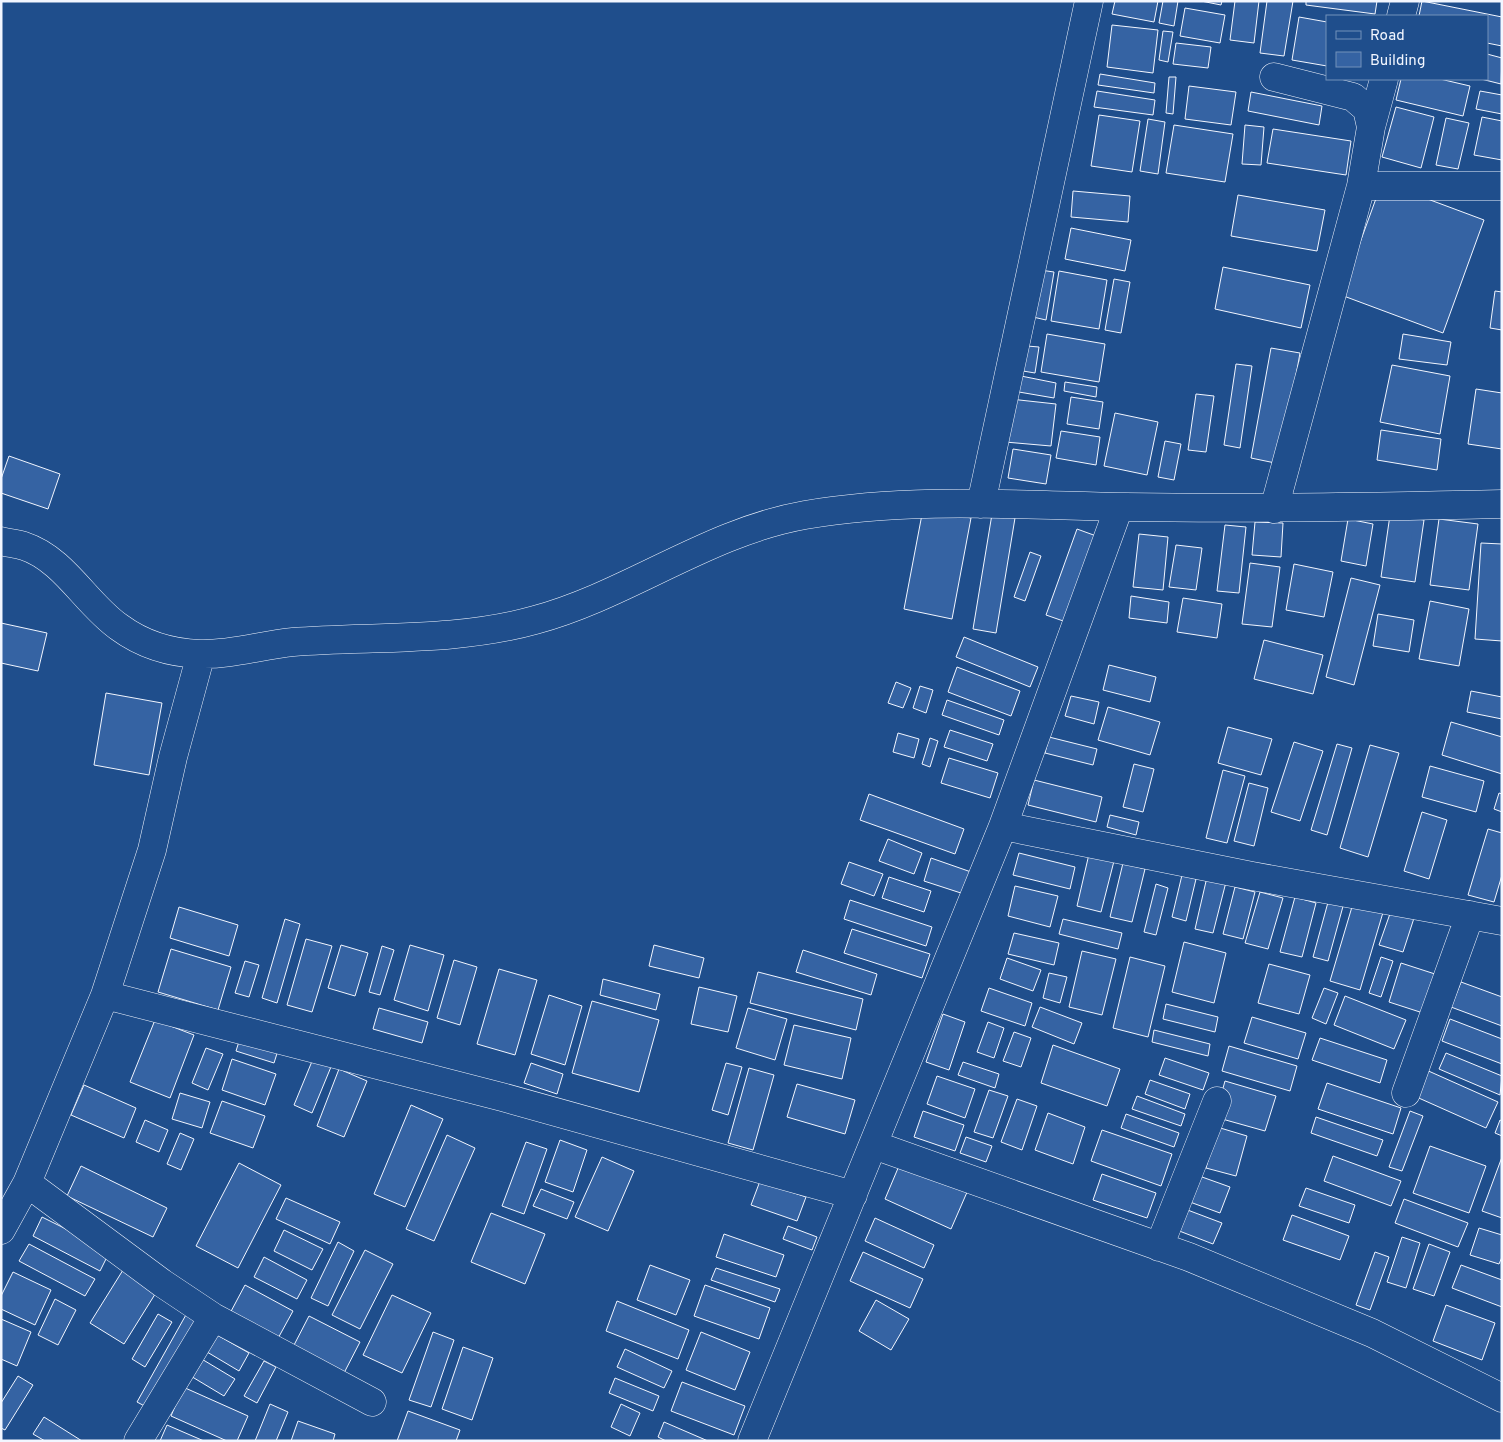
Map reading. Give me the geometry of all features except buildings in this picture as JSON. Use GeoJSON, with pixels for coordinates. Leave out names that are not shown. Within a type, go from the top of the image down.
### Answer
{"type":"FeatureCollection","features":[{"type":"Feature","properties":{"kind":"street"},"geometry":{"type":"LineString","coordinates":[[981,504],[1089,1]]}},
{"type":"Feature","properties":{"kind":"street"},"geometry":{"type":"LineString","coordinates":[[1401,15],[1405,1]]}},
{"type":"Feature","properties":{"kind":"street"},"geometry":{"type":"LineString","coordinates":[[1274,77],[1353,97],[1367,109],[1371,127]]}},
{"type":"Feature","properties":{"kind":"street"},"geometry":{"type":"LineString","coordinates":[[1274,509],[1360,186],[1371,127],[1384,80]]}},
{"type":"Feature","properties":{"kind":"street"},"geometry":{"type":"LineString","coordinates":[[1360,186],[1502,186]]}},
{"type":"Feature","properties":{"kind":"street"},"geometry":{"type":"LineString","coordinates":[[1,542],[27,547],[45,558],[119,628],[160,648],[201,654],[288,642],[442,634],[534,620],[581,604],[726,538],[765,525],[804,516],[868,508],[926,503],[1274,509],[1502,504]]}},
{"type":"Feature","properties":{"kind":"street"},"geometry":{"type":"LineString","coordinates":[[752,1441],[1003,826],[1119,507]]}},
{"type":"Feature","properties":{"kind":"street"},"geometry":{"type":"LineString","coordinates":[[1,1230],[27,1184],[105,995],[152,850],[173,756],[201,654]]}},
{"type":"Feature","properties":{"kind":"street"},"geometry":{"type":"LineString","coordinates":[[1003,826],[1252,876],[1502,921]]}},
{"type":"Feature","properties":{"kind":"street"},"geometry":{"type":"LineString","coordinates":[[1406,1093],[1470,915]]}},
{"type":"Feature","properties":{"kind":"street"},"geometry":{"type":"LineString","coordinates":[[105,995],[502,1098],[853,1195]]}},
{"type":"Feature","properties":{"kind":"street"},"geometry":{"type":"LineString","coordinates":[[1159,1247],[1218,1101]]}},
{"type":"Feature","properties":{"kind":"street"},"geometry":{"type":"LineString","coordinates":[[874,1145],[1159,1247],[1372,1333],[1500,1394]]}},
{"type":"Feature","properties":{"kind":"street"},"geometry":{"type":"LineString","coordinates":[[27,1184],[162,1283],[213,1317],[372,1402]]}},
{"type":"Feature","properties":{"kind":"street"},"geometry":{"type":"LineString","coordinates":[[138,1441],[213,1317]]}}]}
